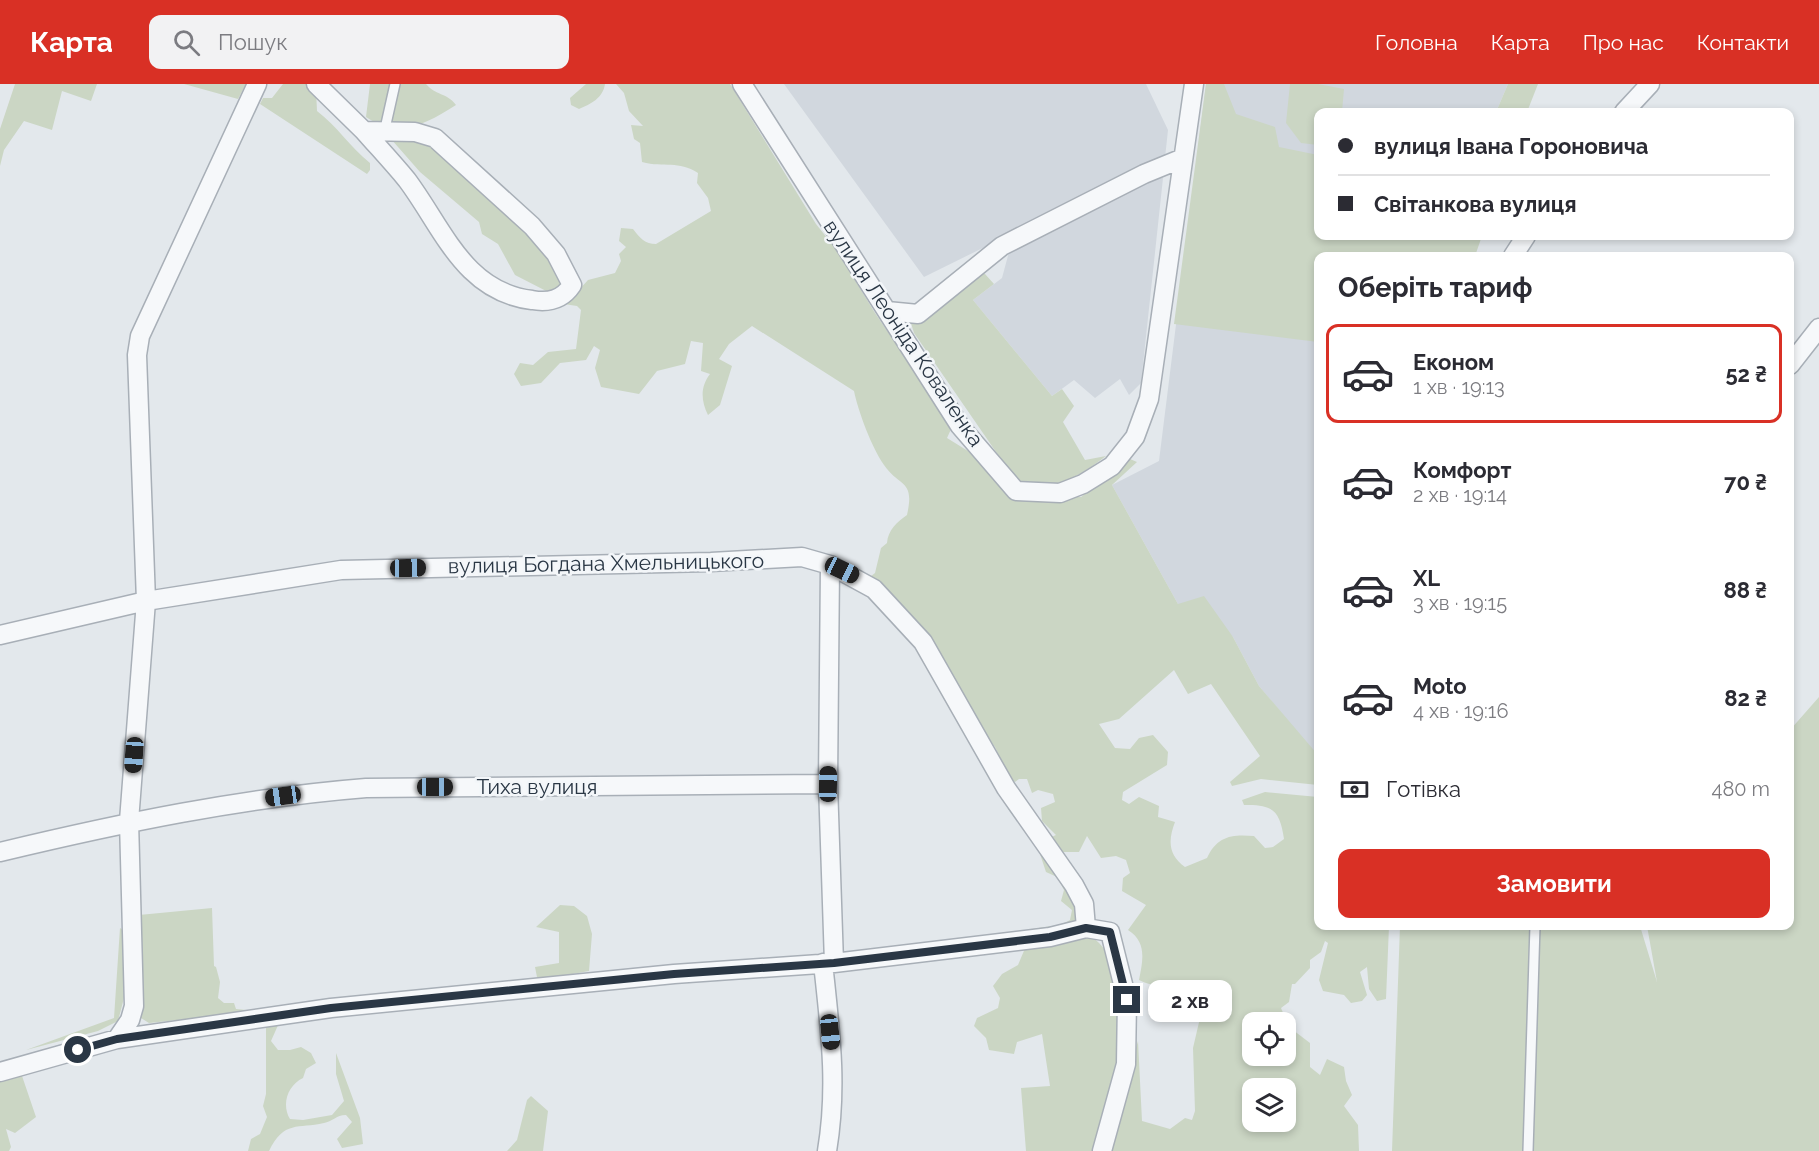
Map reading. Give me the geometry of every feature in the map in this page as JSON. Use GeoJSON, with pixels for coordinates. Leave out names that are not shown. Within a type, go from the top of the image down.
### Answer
{"type":"FeatureCollection","features":[{"type":"Feature","properties":{"kind":"street"},"geometry":{"type":"LineString","coordinates":[[117,1039],[130,1020],[134,1006],[129,821],[146,601],[137,355],[140,336],[256,84]]}},
{"type":"Feature","properties":{"kind":"street"},"geometry":{"type":"LineString","coordinates":[[316,84],[364,131],[407,180],[452,249],[485,284],[517,298],[546,302],[565,295],[572,285],[556,254],[532,226],[435,138],[415,132],[364,131]]}},
{"type":"Feature","properties":{"kind":"street","name":"вулиця Леоніда Коваленка"},"geometry":{"type":"LineString","coordinates":[[742,84],[960,426],[1016,491],[1060,493],[1083,484],[1112,465],[1135,437],[1149,399],[1194,84]]}},
{"type":"Feature","properties":{"kind":"street"},"geometry":{"type":"LineString","coordinates":[[1628,108],[1650,84]]}},
{"type":"Feature","properties":{"kind":"street"},"geometry":{"type":"LineString","coordinates":[[886,311],[918,314],[1002,246],[1144,174],[1183,158]]}},
{"type":"Feature","properties":{"kind":"street"},"geometry":{"type":"LineString","coordinates":[[1794,359],[1819,328]]}},
{"type":"Feature","properties":{"kind":"street","name":"вулиця Богдана Хмельницького"},"geometry":{"type":"LineString","coordinates":[[0,635],[146,601],[341,570],[711,562],[802,557],[830,565],[854,576],[874,589],[923,642],[1006,788],[1074,885],[1084,904],[1086,928]]}},
{"type":"Feature","properties":{"kind":"street"},"geometry":{"type":"LineString","coordinates":[[827,1151],[834,1111],[828,963],[830,565]]}},
{"type":"Feature","properties":{"kind":"street","name":"Тиха вулиця"},"geometry":{"type":"LineString","coordinates":[[0,852],[129,821],[283,796],[366,788],[828,784]]}},
{"type":"Feature","properties":{"kind":"street"},"geometry":{"type":"LineString","coordinates":[[0,1072],[117,1039],[331,1008],[522,988],[828,963],[1050,937],[1086,928],[1110,932],[1127,1000],[1126,1064],[1102,1151]]}},
{"type":"Feature","properties":{"kind":"lane"},"geometry":{"type":"LineString","coordinates":[[384,133],[395,84]]}},
{"type":"Feature","properties":{"kind":"lane"},"geometry":{"type":"LineString","coordinates":[[1528,1151],[1535,930]]}},
{"type":"Feature","properties":{"kind":"shaded area"},"geometry":{"type":"Polygon","coordinates":[[[784,84],[1146,84],[1168,130],[1165,158],[924,277],[784,84]]]}},
{"type":"Feature","properties":{"kind":"shaded area"},"geometry":{"type":"Polygon","coordinates":[[[1206,84],[1508,84],[1498,108],[1314,108],[1314,240],[1318,240],[1318,252],[1314,252],[1314,752],[1259,686],[1233,637],[1178,604],[1112,485],[1159,461],[1206,84]]]}},
{"type":"Feature","properties":{"kind":"shaded area"},"geometry":{"type":"Polygon","coordinates":[[[1146,178],[1163,178],[1141,383],[1129,395],[1120,379],[1095,398],[1074,380],[1052,396],[973,300],[1002,278],[1009,252],[1146,178]]]}},
{"type":"Feature","properties":{"kind":"green space"},"geometry":{"type":"Polygon","coordinates":[[[15,84],[97,84],[91,101],[62,91],[52,130],[24,121],[4,150],[0,166],[0,129],[15,84]]]}},
{"type":"Feature","properties":{"kind":"green space"},"geometry":{"type":"Polygon","coordinates":[[[184,84],[246,84],[238,99],[184,84]]]}},
{"type":"Feature","properties":{"kind":"green space"},"geometry":{"type":"Polygon","coordinates":[[[283,84],[311,84],[316,90],[317,111],[370,163],[370,170],[367,174],[260,104],[263,98],[272,98],[283,84]]]}},
{"type":"Feature","properties":{"kind":"green space"},"geometry":{"type":"Polygon","coordinates":[[[370,84],[426,84],[456,105],[423,123],[401,128],[390,127],[378,124],[366,117],[370,84]]]}},
{"type":"Feature","properties":{"kind":"green space"},"geometry":{"type":"Polygon","coordinates":[[[586,84],[605,84],[599,97],[579,109],[571,105],[570,98],[586,84]]]}},
{"type":"Feature","properties":{"kind":"green space"},"geometry":{"type":"Polygon","coordinates":[[[616,84],[730,84],[816,224],[836,249],[875,313],[952,427],[947,438],[968,451],[1001,486],[1081,497],[1130,459],[1137,462],[1112,485],[1178,604],[1204,596],[1233,637],[1259,686],[1314,750],[1314,785],[1261,779],[1232,786],[1230,782],[1260,756],[1211,684],[1188,694],[1174,670],[1119,719],[1099,724],[1115,748],[1130,749],[1139,738],[1153,735],[1168,752],[1167,765],[1123,792],[1122,800],[1129,804],[1139,797],[1159,806],[1158,817],[1175,822],[1171,835],[1171,847],[1175,857],[1185,867],[1207,858],[1215,845],[1232,836],[1254,836],[1265,848],[1273,847],[1284,839],[1280,822],[1273,811],[1262,806],[1244,805],[1242,800],[1265,792],[1314,797],[1314,930],[1389,930],[1386,999],[1377,1001],[1369,989],[1367,967],[1360,972],[1367,995],[1362,1001],[1351,1003],[1344,995],[1323,991],[1319,980],[1328,943],[1325,941],[1321,952],[1310,960],[1310,968],[1295,984],[1292,984],[1289,1002],[1281,1008],[1283,1012],[1242,1012],[1242,1066],[1296,1066],[1296,1032],[1310,1043],[1310,1067],[1320,1075],[1327,1059],[1344,1067],[1346,1081],[1352,1095],[1344,1106],[1358,1125],[1359,1151],[1107,1151],[1138,1041],[1142,1121],[1170,1129],[1185,1118],[1192,1120],[1195,1111],[1193,1048],[1200,1018],[1192,1014],[1184,989],[1177,980],[1158,985],[1139,980],[1141,946],[1128,930],[1146,905],[1122,891],[1123,878],[1130,873],[1126,860],[1116,856],[1101,858],[1087,836],[1079,852],[1064,852],[1053,859],[1074,887],[1080,923],[1019,934],[1070,920],[1072,910],[1061,901],[1064,890],[1057,877],[1046,872],[1037,845],[1008,809],[1008,804],[1043,841],[1056,835],[1042,821],[1041,808],[1055,802],[1053,794],[1038,790],[1032,793],[1027,779],[1019,779],[1015,782],[1010,779],[995,747],[870,577],[875,573],[881,548],[887,543],[891,530],[907,515],[909,495],[904,485],[884,465],[875,449],[862,419],[854,391],[752,326],[729,344],[719,359],[732,366],[720,405],[708,415],[703,394],[704,384],[710,374],[701,371],[703,343],[691,341],[685,364],[657,371],[639,394],[601,387],[595,368],[600,350],[594,346],[586,360],[560,363],[541,383],[521,386],[514,374],[520,363],[533,365],[548,352],[576,349],[581,310],[577,306],[557,303],[550,293],[515,275],[498,244],[482,234],[479,222],[420,172],[391,139],[430,142],[530,229],[577,292],[588,280],[615,273],[621,261],[619,254],[626,247],[619,241],[621,228],[633,229],[643,240],[656,244],[711,211],[708,198],[697,183],[698,173],[678,165],[642,162],[640,143],[634,139],[631,125],[643,126],[629,111],[624,93],[616,84]]]}},
{"type":"Feature","properties":{"kind":"green space"},"geometry":{"type":"Polygon","coordinates":[[[1206,84],[1224,84],[1236,114],[1275,127],[1279,147],[1314,154],[1314,240],[1481,240],[1476,252],[1314,252],[1314,342],[1174,324],[1206,84]]]}},
{"type":"Feature","properties":{"kind":"green space"},"geometry":{"type":"Polygon","coordinates":[[[1290,84],[1318,84],[1344,89],[1342,108],[1314,108],[1314,145],[1301,143],[1286,123],[1290,84]]]}},
{"type":"Feature","properties":{"kind":"green space"},"geometry":{"type":"Polygon","coordinates":[[[1508,84],[1538,84],[1529,108],[1498,108],[1508,84]]]}},
{"type":"Feature","properties":{"kind":"green space"},"geometry":{"type":"Polygon","coordinates":[[[971,269],[985,274],[994,284],[973,300],[1052,396],[1062,389],[1074,406],[1063,422],[1085,460],[1106,456],[1085,471],[1050,485],[1038,486],[1014,478],[914,333],[910,320],[971,269]]]}},
{"type":"Feature","properties":{"kind":"green space"},"geometry":{"type":"Polygon","coordinates":[[[1819,697],[1819,1151],[1392,1151],[1400,930],[1641,930],[1657,982],[1648,930],[1794,930],[1794,725],[1819,697]]]}},
{"type":"Feature","properties":{"kind":"green space"},"geometry":{"type":"Polygon","coordinates":[[[560,905],[574,906],[587,916],[592,934],[589,971],[556,977],[537,977],[535,967],[559,963],[559,932],[536,927],[560,905]]]}},
{"type":"Feature","properties":{"kind":"green space"},"geometry":{"type":"Polygon","coordinates":[[[212,908],[214,966],[220,982],[218,998],[224,1003],[234,1003],[236,1009],[246,1010],[244,1013],[149,1023],[141,1018],[139,915],[212,908]]]}},
{"type":"Feature","properties":{"kind":"green space"},"geometry":{"type":"Polygon","coordinates":[[[120,928],[123,930],[124,998],[118,1021],[98,1031],[26,1050],[114,1018],[120,928]]]}},
{"type":"Feature","properties":{"kind":"green space"},"geometry":{"type":"Polygon","coordinates":[[[1091,936],[1108,955],[1118,979],[1122,1007],[1117,1069],[1099,1151],[1026,1151],[1021,1088],[1050,1086],[1042,1034],[1017,1042],[1014,1054],[989,1050],[986,1038],[974,1026],[977,1018],[998,1008],[1000,998],[993,986],[1002,974],[1018,965],[1026,946],[1091,936]]]}},
{"type":"Feature","properties":{"kind":"green space"},"geometry":{"type":"Polygon","coordinates":[[[279,1023],[271,1041],[278,1050],[301,1047],[311,1053],[316,1063],[306,1069],[303,1078],[290,1090],[286,1107],[290,1119],[303,1120],[332,1115],[344,1101],[336,1074],[336,1053],[360,1118],[363,1144],[342,1148],[337,1139],[352,1122],[346,1115],[315,1125],[286,1130],[280,1134],[269,1151],[248,1151],[251,1139],[260,1134],[267,1117],[263,1106],[266,1094],[266,1025],[279,1023]]]}},
{"type":"Feature","properties":{"kind":"green space"},"geometry":{"type":"Polygon","coordinates":[[[21,1073],[36,1117],[15,1133],[6,1129],[11,1147],[9,1151],[0,1151],[0,1081],[21,1073]]]}},
{"type":"Feature","properties":{"kind":"green space"},"geometry":{"type":"Polygon","coordinates":[[[531,1096],[548,1111],[543,1151],[507,1151],[517,1140],[527,1100],[531,1096]]]}},
{"type":"Feature","properties":{"kind":"route"},"geometry":{"type":"LineString","coordinates":[[78,1050],[117,1039],[331,1008],[674,974],[834,963],[1050,937],[1086,928],[1110,932],[1127,1000]]}}]}
